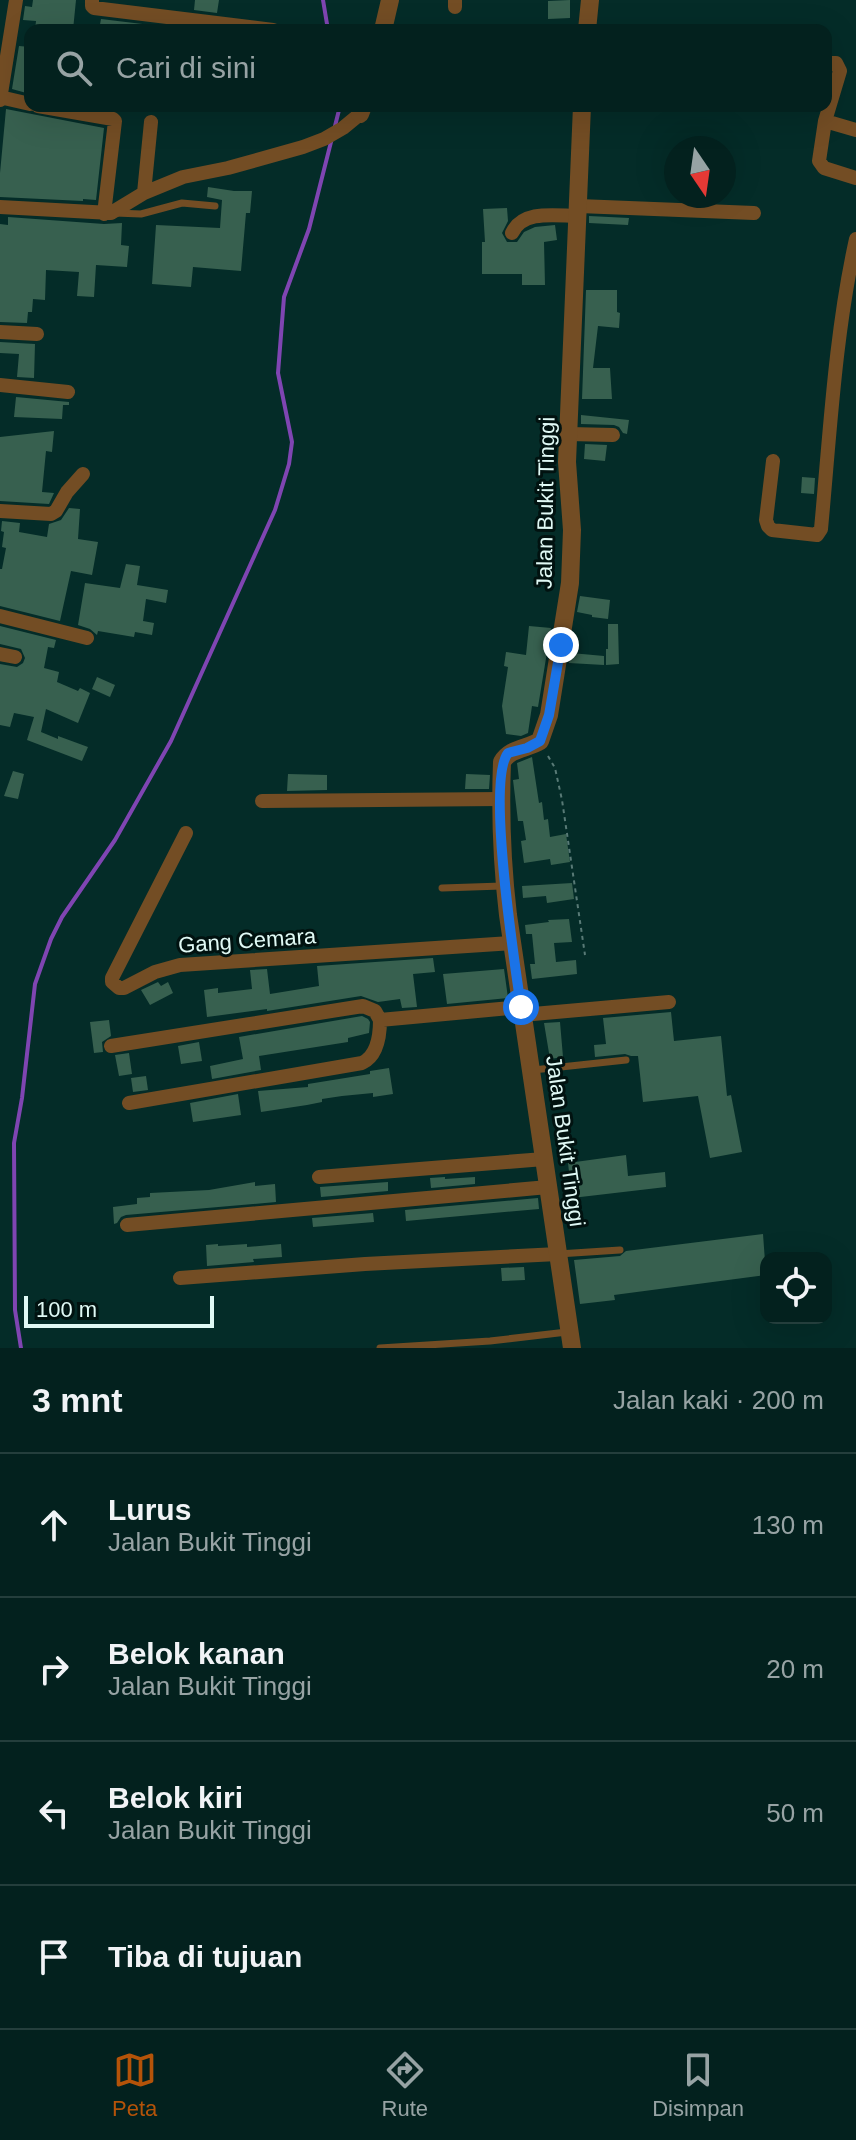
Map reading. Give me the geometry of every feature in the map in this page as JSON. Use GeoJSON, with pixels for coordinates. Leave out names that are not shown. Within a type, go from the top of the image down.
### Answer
{"type":"FeatureCollection","features":[{"type":"Feature","properties":{"kind":"street"},"geometry":{"type":"LineString","coordinates":[[16,0],[0,98],[24,103]]}},
{"type":"Feature","properties":{"kind":"street"},"geometry":{"type":"LineString","coordinates":[[92,0],[94,8],[224,24]]}},
{"type":"Feature","properties":{"kind":"street"},"geometry":{"type":"LineString","coordinates":[[384,24],[390,0]]}},
{"type":"Feature","properties":{"kind":"street"},"geometry":{"type":"LineString","coordinates":[[588,24],[590,0]]}},
{"type":"Feature","properties":{"kind":"street"},"geometry":{"type":"LineString","coordinates":[[832,63],[836,63],[840,71],[832,98]]}},
{"type":"Feature","properties":{"kind":"street"},"geometry":{"type":"LineString","coordinates":[[73,112],[115,121],[107,213]]}},
{"type":"Feature","properties":{"kind":"street"},"geometry":{"type":"LineString","coordinates":[[0,207],[107,213],[183,177],[228,168],[324,139],[343,128],[359,112]]}},
{"type":"Feature","properties":{"kind":"street","name":"Jalan Bukit Tinggi"},"geometry":{"type":"LineString","coordinates":[[571,1340],[512,943],[505,886],[501,799],[502,762],[505,756],[540,741],[549,715],[570,583],[572,530],[568,470],[582,112]]}},
{"type":"Feature","properties":{"kind":"street"},"geometry":{"type":"LineString","coordinates":[[828,112],[819,161],[821,166],[856,178]]}},
{"type":"Feature","properties":{"kind":"street"},"geometry":{"type":"LineString","coordinates":[[825,121],[856,130]]}},
{"type":"Feature","properties":{"kind":"street"},"geometry":{"type":"LineString","coordinates":[[144,193],[151,122]]}},
{"type":"Feature","properties":{"kind":"street"},"geometry":{"type":"LineString","coordinates":[[512,233],[515,226],[526,219],[578,211],[754,213]]}},
{"type":"Feature","properties":{"kind":"street"},"geometry":{"type":"LineString","coordinates":[[773,461],[766,520],[768,526],[772,530],[817,535],[821,529],[848,274],[856,239]]}},
{"type":"Feature","properties":{"kind":"street"},"geometry":{"type":"LineString","coordinates":[[0,332],[37,334]]}},
{"type":"Feature","properties":{"kind":"street"},"geometry":{"type":"LineString","coordinates":[[0,385],[68,392]]}},
{"type":"Feature","properties":{"kind":"street"},"geometry":{"type":"LineString","coordinates":[[569,434],[613,435]]}},
{"type":"Feature","properties":{"kind":"street"},"geometry":{"type":"LineString","coordinates":[[0,511],[51,514],[83,474]]}},
{"type":"Feature","properties":{"kind":"street"},"geometry":{"type":"LineString","coordinates":[[0,616],[87,638]]}},
{"type":"Feature","properties":{"kind":"street"},"geometry":{"type":"LineString","coordinates":[[262,801],[501,799]]}},
{"type":"Feature","properties":{"kind":"street","name":"Gang Cemara"},"geometry":{"type":"LineString","coordinates":[[186,833],[112,978],[115,987],[124,988],[155,972],[180,965],[512,943]]}},
{"type":"Feature","properties":{"kind":"street"},"geometry":{"type":"LineString","coordinates":[[380,1020],[669,1002]]}},
{"type":"Feature","properties":{"kind":"street"},"geometry":{"type":"LineString","coordinates":[[111,1046],[363,1006],[375,1011],[380,1020],[379,1037],[373,1053],[370,1059],[362,1063],[129,1103]]}},
{"type":"Feature","properties":{"kind":"street"},"geometry":{"type":"LineString","coordinates":[[319,1177],[544,1159]]}},
{"type":"Feature","properties":{"kind":"street"},"geometry":{"type":"LineString","coordinates":[[127,1225],[548,1187]]}},
{"type":"Feature","properties":{"kind":"street"},"geometry":{"type":"LineString","coordinates":[[180,1278],[558,1254]]}},
{"type":"Feature","properties":{"kind":"lane"},"geometry":{"type":"LineString","coordinates":[[107,213],[141,214],[175,204],[215,206]]}},
{"type":"Feature","properties":{"kind":"lane"},"geometry":{"type":"LineString","coordinates":[[442,888],[505,886]]}},
{"type":"Feature","properties":{"kind":"lane"},"geometry":{"type":"LineString","coordinates":[[531,1070],[626,1060]]}},
{"type":"Feature","properties":{"kind":"lane"},"geometry":{"type":"LineString","coordinates":[[558,1254],[620,1250]]}},
{"type":"Feature","properties":{"kind":"lane"},"geometry":{"type":"LineString","coordinates":[[380,1348],[571,1340]]}},
{"type":"Feature","properties":{"kind":"path"},"geometry":{"type":"LineString","coordinates":[[540,741],[555,768],[562,800],[585,955]]}},
{"type":"Feature","properties":{"kind":"building"},"geometry":{"type":"Polygon","coordinates":[[[33,0],[76,0],[74,24],[36,24],[36,21],[23,20],[25,6],[32,7],[33,0]]]}},
{"type":"Feature","properties":{"kind":"building"},"geometry":{"type":"Polygon","coordinates":[[[195,0],[219,0],[217,13],[194,10],[195,0]]]}},
{"type":"Feature","properties":{"kind":"building"},"geometry":{"type":"Polygon","coordinates":[[[570,0],[570,18],[548,19],[548,1],[570,0]]]}},
{"type":"Feature","properties":{"kind":"building"},"geometry":{"type":"Polygon","coordinates":[[[101,19],[142,24],[100,24],[101,19]]]}},
{"type":"Feature","properties":{"kind":"building"},"geometry":{"type":"Polygon","coordinates":[[[19,46],[24,46],[24,92],[12,89],[19,46]]]}},
{"type":"Feature","properties":{"kind":"building"},"geometry":{"type":"Polygon","coordinates":[[[6,109],[104,128],[96,200],[0,197],[6,109]]]}},
{"type":"Feature","properties":{"kind":"building"},"geometry":{"type":"Polygon","coordinates":[[[208,187],[252,191],[250,213],[246,213],[241,271],[193,267],[191,287],[152,284],[156,225],[220,228],[222,200],[207,197],[208,187]]]}},
{"type":"Feature","properties":{"kind":"building"},"geometry":{"type":"Polygon","coordinates":[[[507,208],[508,221],[502,233],[507,242],[517,242],[524,232],[535,227],[555,225],[557,240],[544,242],[545,285],[522,285],[522,274],[482,274],[482,242],[485,242],[483,209],[507,208]]]}},
{"type":"Feature","properties":{"kind":"building"},"geometry":{"type":"Polygon","coordinates":[[[589,216],[629,218],[628,225],[589,223],[589,216]]]}},
{"type":"Feature","properties":{"kind":"building"},"geometry":{"type":"Polygon","coordinates":[[[8,217],[122,223],[121,245],[129,246],[127,267],[96,265],[94,297],[77,296],[79,272],[46,270],[45,300],[33,299],[27,323],[0,322],[0,224],[8,225],[8,217]]]}},
{"type":"Feature","properties":{"kind":"building"},"geometry":{"type":"Polygon","coordinates":[[[586,290],[617,290],[619,328],[598,326],[593,368],[610,368],[612,399],[582,399],[586,290]]]}},
{"type":"Feature","properties":{"kind":"building"},"geometry":{"type":"Polygon","coordinates":[[[0,342],[35,344],[34,378],[17,377],[19,354],[0,353],[0,342]]]}},
{"type":"Feature","properties":{"kind":"building"},"geometry":{"type":"Polygon","coordinates":[[[16,397],[69,402],[69,405],[63,405],[62,419],[14,417],[16,397]]]}},
{"type":"Feature","properties":{"kind":"building"},"geometry":{"type":"Polygon","coordinates":[[[581,415],[629,420],[627,434],[614,425],[581,424],[581,415]]]}},
{"type":"Feature","properties":{"kind":"building"},"geometry":{"type":"Polygon","coordinates":[[[54,431],[52,452],[46,451],[42,492],[54,493],[49,504],[0,501],[0,437],[54,431]]]}},
{"type":"Feature","properties":{"kind":"building"},"geometry":{"type":"Polygon","coordinates":[[[585,444],[607,445],[605,461],[584,459],[585,444]]]}},
{"type":"Feature","properties":{"kind":"building"},"geometry":{"type":"Polygon","coordinates":[[[802,477],[815,478],[814,494],[801,493],[802,477]]]}},
{"type":"Feature","properties":{"kind":"building"},"geometry":{"type":"Polygon","coordinates":[[[69,508],[80,509],[78,539],[98,542],[92,575],[71,571],[60,621],[0,606],[0,569],[6,548],[2,547],[2,521],[20,523],[19,532],[47,537],[49,524],[61,520],[69,508]]]}},
{"type":"Feature","properties":{"kind":"building"},"geometry":{"type":"Polygon","coordinates":[[[126,564],[140,566],[137,585],[168,590],[166,603],[146,599],[143,621],[154,623],[152,635],[135,632],[134,637],[98,631],[97,635],[78,625],[85,583],[120,588],[126,564]]]}},
{"type":"Feature","properties":{"kind":"building"},"geometry":{"type":"Polygon","coordinates":[[[580,596],[610,600],[608,619],[577,612],[580,596]]]}},
{"type":"Feature","properties":{"kind":"building"},"geometry":{"type":"Polygon","coordinates":[[[608,624],[618,624],[619,664],[606,665],[608,624]]]}},
{"type":"Feature","properties":{"kind":"building"},"geometry":{"type":"Polygon","coordinates":[[[0,626],[56,640],[54,648],[48,647],[44,668],[59,672],[57,682],[90,693],[78,723],[46,709],[41,732],[88,747],[82,761],[27,740],[34,717],[14,713],[10,727],[0,725],[0,664],[17,667],[25,658],[21,649],[0,644],[0,626]]]}},
{"type":"Feature","properties":{"kind":"building"},"geometry":{"type":"Polygon","coordinates":[[[529,626],[551,628],[538,707],[532,706],[528,733],[521,736],[506,734],[502,706],[508,667],[504,666],[506,652],[526,655],[529,626]]]}},
{"type":"Feature","properties":{"kind":"building"},"geometry":{"type":"Polygon","coordinates":[[[571,653],[604,656],[604,665],[569,663],[571,653]]]}},
{"type":"Feature","properties":{"kind":"building"},"geometry":{"type":"Polygon","coordinates":[[[97,677],[115,685],[110,697],[92,689],[97,677]]]}},
{"type":"Feature","properties":{"kind":"building"},"geometry":{"type":"Polygon","coordinates":[[[532,757],[539,803],[542,802],[544,820],[548,819],[550,837],[566,834],[570,862],[551,865],[550,859],[524,863],[521,841],[526,840],[523,821],[518,821],[513,780],[519,779],[517,763],[532,757]]]}},
{"type":"Feature","properties":{"kind":"building"},"geometry":{"type":"Polygon","coordinates":[[[13,771],[24,774],[18,799],[4,796],[13,771]]]}},
{"type":"Feature","properties":{"kind":"building"},"geometry":{"type":"Polygon","coordinates":[[[288,774],[327,775],[327,790],[287,791],[288,774]]]}},
{"type":"Feature","properties":{"kind":"building"},"geometry":{"type":"Polygon","coordinates":[[[466,774],[490,775],[489,789],[465,789],[466,774]]]}},
{"type":"Feature","properties":{"kind":"building"},"geometry":{"type":"Polygon","coordinates":[[[572,883],[574,899],[547,903],[546,896],[523,898],[522,886],[572,883]]]}},
{"type":"Feature","properties":{"kind":"building"},"geometry":{"type":"Polygon","coordinates":[[[569,919],[572,942],[554,943],[556,962],[576,960],[577,974],[532,979],[530,964],[535,964],[532,934],[526,934],[525,925],[569,919]]]}},
{"type":"Feature","properties":{"kind":"building"},"geometry":{"type":"Polygon","coordinates":[[[433,958],[435,972],[413,974],[417,1007],[402,1008],[400,999],[378,1002],[361,996],[207,1017],[204,990],[218,988],[218,993],[252,989],[250,970],[267,969],[270,994],[319,986],[317,966],[433,958]]]}},
{"type":"Feature","properties":{"kind":"building"},"geometry":{"type":"Polygon","coordinates":[[[504,969],[508,998],[447,1004],[443,974],[504,969]]]}},
{"type":"Feature","properties":{"kind":"building"},"geometry":{"type":"Polygon","coordinates":[[[158,982],[161,986],[168,982],[173,993],[150,1005],[141,990],[158,982]]]}},
{"type":"Feature","properties":{"kind":"building"},"geometry":{"type":"Polygon","coordinates":[[[671,1012],[674,1041],[721,1036],[727,1096],[731,1095],[742,1152],[710,1158],[698,1096],[643,1102],[638,1056],[595,1057],[594,1045],[606,1044],[603,1018],[671,1012]]]}},
{"type":"Feature","properties":{"kind":"building"},"geometry":{"type":"Polygon","coordinates":[[[362,1016],[370,1022],[369,1033],[348,1038],[348,1042],[259,1056],[261,1070],[212,1079],[210,1066],[243,1059],[239,1037],[362,1016]]]}},
{"type":"Feature","properties":{"kind":"building"},"geometry":{"type":"Polygon","coordinates":[[[109,1020],[111,1036],[102,1042],[103,1052],[94,1053],[90,1022],[109,1020]]]}},
{"type":"Feature","properties":{"kind":"building"},"geometry":{"type":"Polygon","coordinates":[[[560,1022],[563,1057],[550,1059],[544,1023],[560,1022]]]}},
{"type":"Feature","properties":{"kind":"building"},"geometry":{"type":"Polygon","coordinates":[[[199,1042],[202,1061],[181,1064],[178,1046],[199,1042]]]}},
{"type":"Feature","properties":{"kind":"building"},"geometry":{"type":"Polygon","coordinates":[[[129,1053],[132,1074],[119,1076],[115,1055],[129,1053]]]}},
{"type":"Feature","properties":{"kind":"building"},"geometry":{"type":"Polygon","coordinates":[[[389,1068],[393,1094],[342,1096],[261,1112],[258,1091],[308,1087],[308,1084],[389,1068]]]}},
{"type":"Feature","properties":{"kind":"building"},"geometry":{"type":"Polygon","coordinates":[[[146,1076],[148,1090],[133,1092],[131,1078],[146,1076]]]}},
{"type":"Feature","properties":{"kind":"building"},"geometry":{"type":"Polygon","coordinates":[[[238,1094],[241,1115],[193,1122],[190,1103],[238,1094]]]}},
{"type":"Feature","properties":{"kind":"building"},"geometry":{"type":"Polygon","coordinates":[[[626,1155],[628,1176],[665,1172],[666,1187],[572,1198],[568,1163],[626,1155]]]}},
{"type":"Feature","properties":{"kind":"building"},"geometry":{"type":"Polygon","coordinates":[[[475,1177],[475,1184],[431,1188],[430,1178],[475,1177]]]}},
{"type":"Feature","properties":{"kind":"building"},"geometry":{"type":"Polygon","coordinates":[[[255,1182],[255,1186],[275,1184],[276,1202],[126,1215],[114,1224],[113,1207],[137,1204],[137,1198],[150,1197],[150,1193],[209,1190],[255,1182]]]}},
{"type":"Feature","properties":{"kind":"building"},"geometry":{"type":"Polygon","coordinates":[[[388,1182],[388,1191],[321,1197],[320,1187],[388,1182]]]}},
{"type":"Feature","properties":{"kind":"building"},"geometry":{"type":"Polygon","coordinates":[[[538,1198],[539,1209],[406,1221],[405,1210],[538,1198]]]}},
{"type":"Feature","properties":{"kind":"building"},"geometry":{"type":"Polygon","coordinates":[[[373,1213],[374,1222],[313,1227],[312,1218],[373,1213]]]}},
{"type":"Feature","properties":{"kind":"building"},"geometry":{"type":"Polygon","coordinates":[[[763,1234],[764,1252],[760,1252],[760,1276],[614,1295],[615,1300],[580,1304],[574,1260],[620,1256],[626,1251],[763,1234]]]}},
{"type":"Feature","properties":{"kind":"building"},"geometry":{"type":"Polygon","coordinates":[[[247,1244],[247,1247],[281,1244],[282,1257],[207,1266],[206,1245],[247,1244]]]}},
{"type":"Feature","properties":{"kind":"building"},"geometry":{"type":"Polygon","coordinates":[[[524,1267],[525,1280],[502,1281],[501,1268],[524,1267]]]}},
{"type":"Feature","properties":{"kind":"waterway"},"geometry":{"type":"LineString","coordinates":[[323,0],[327,24]]}},
{"type":"Feature","properties":{"kind":"waterway"},"geometry":{"type":"LineString","coordinates":[[334,130],[338,112]]}},
{"type":"Feature","properties":{"kind":"waterway"},"geometry":{"type":"LineString","coordinates":[[21,1348],[15,1310],[14,1143],[35,984],[62,917],[115,840],[171,741],[275,510],[289,464],[292,442],[278,373],[284,297],[309,229],[332,138]]}},
{"type":"Feature","properties":{"kind":"route"},"geometry":{"type":"LineString","coordinates":[[521,1007],[505,886],[502,762],[508,753],[540,741],[549,715],[561,645]]}}]}
